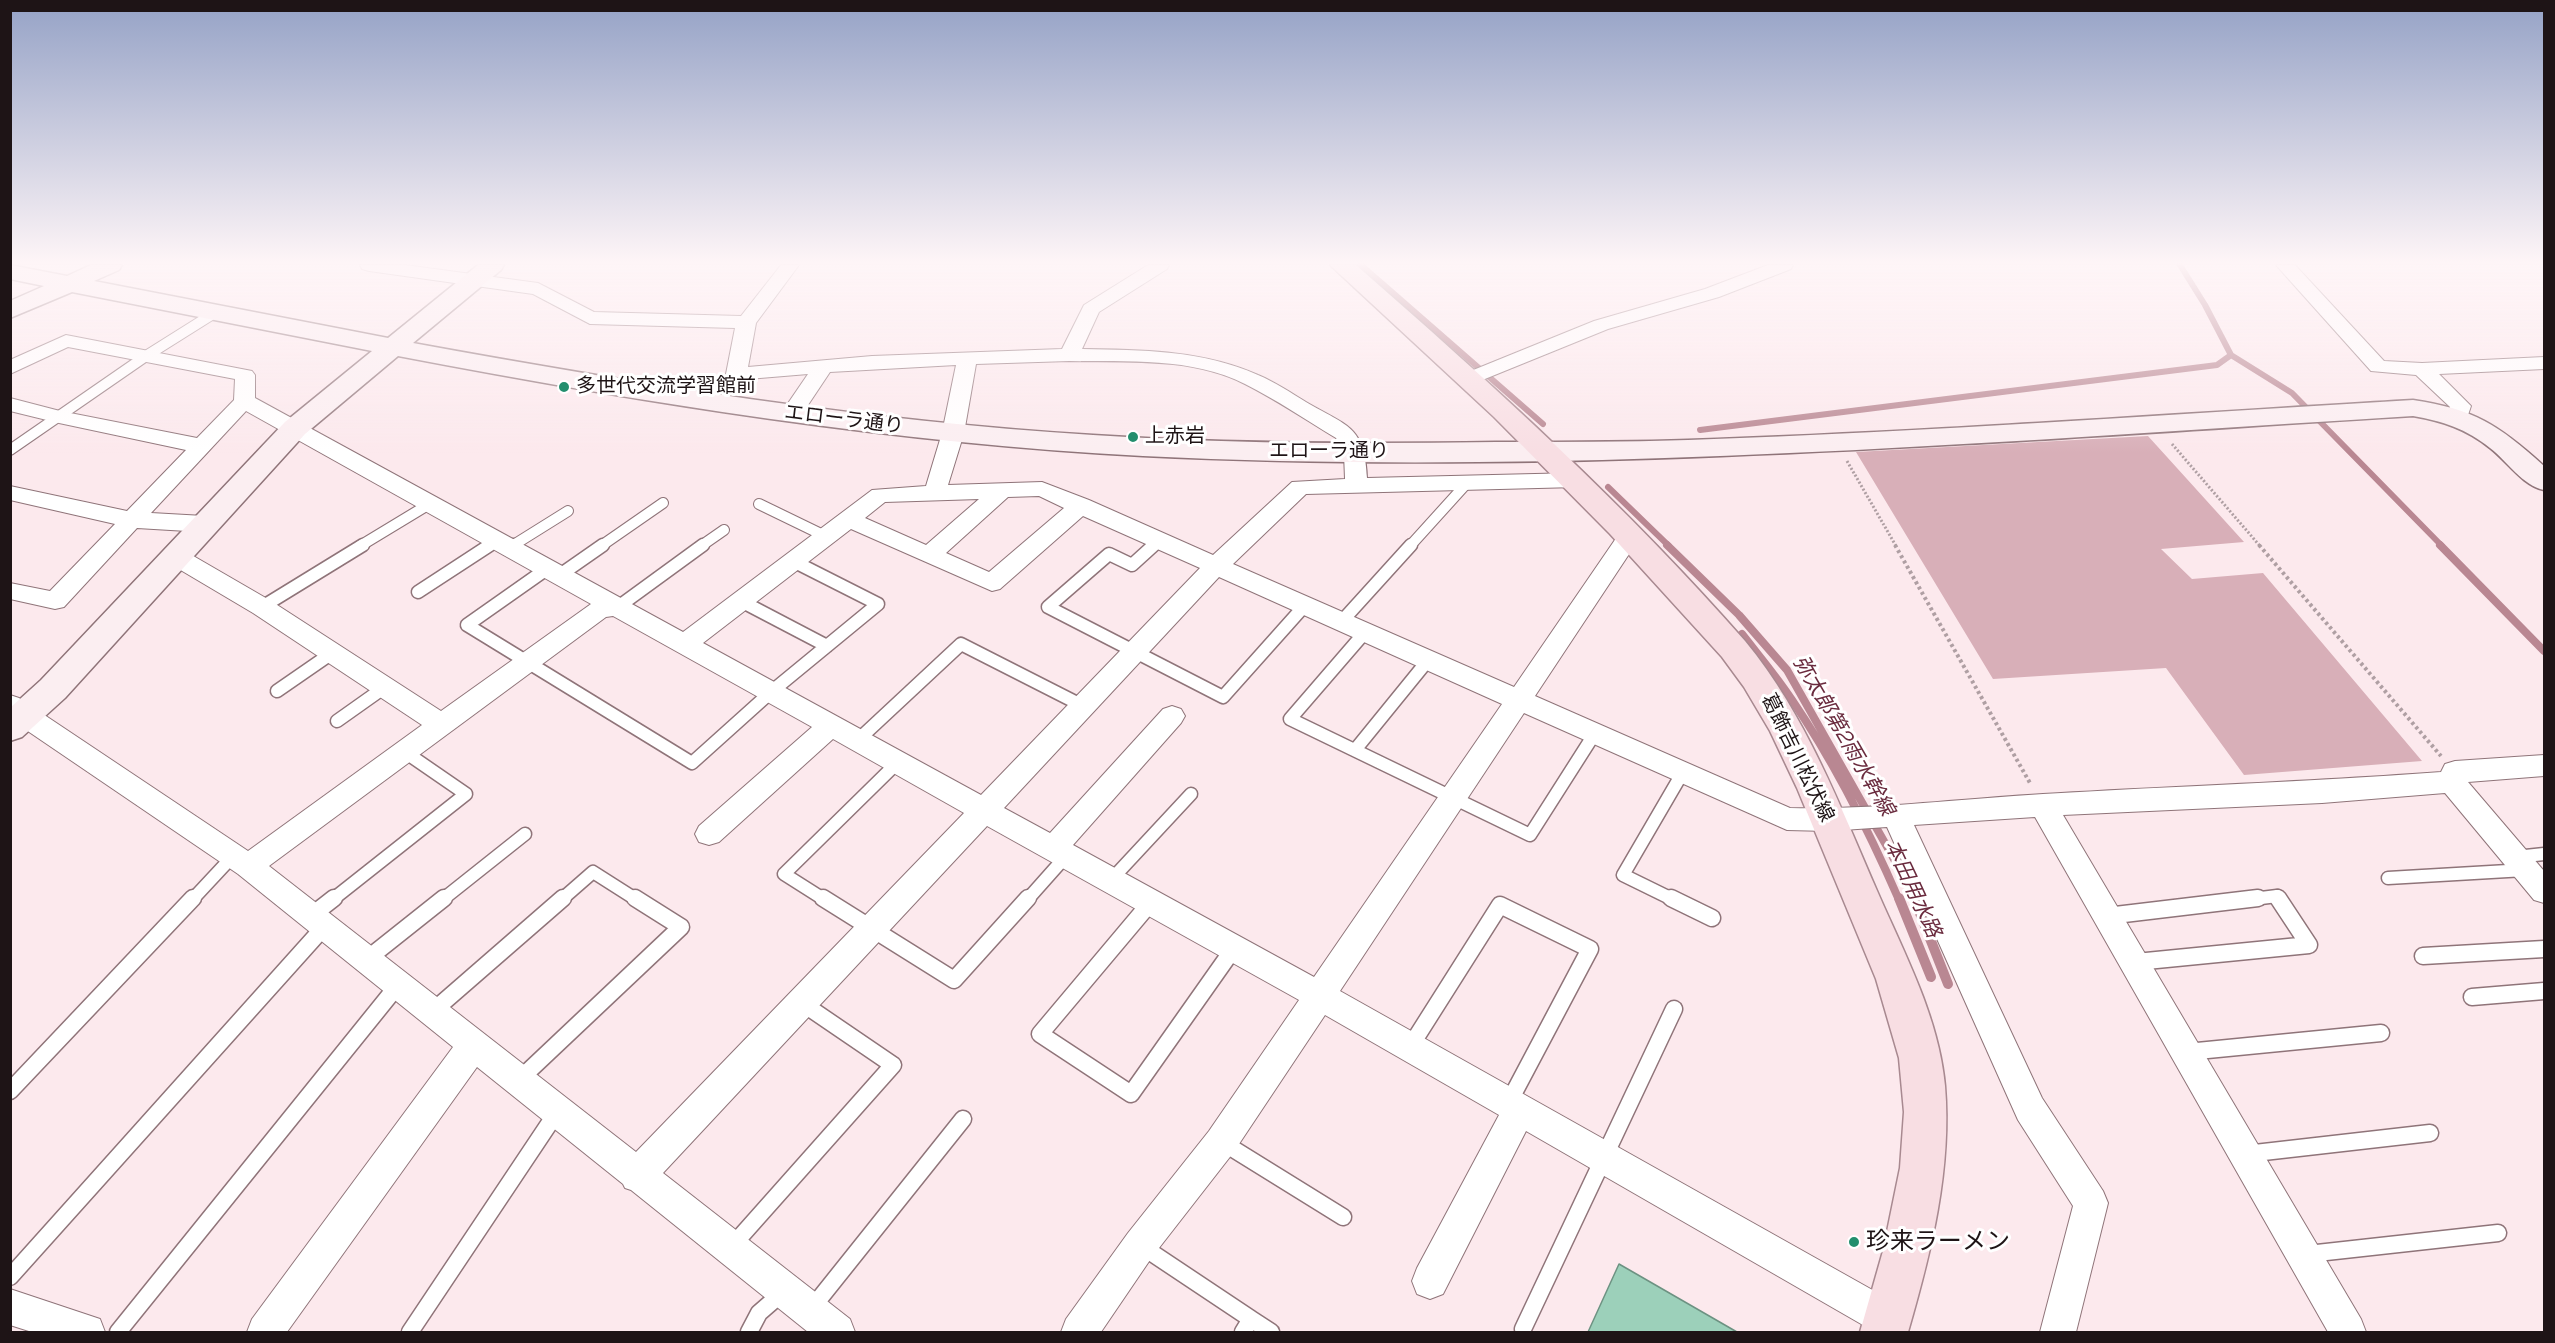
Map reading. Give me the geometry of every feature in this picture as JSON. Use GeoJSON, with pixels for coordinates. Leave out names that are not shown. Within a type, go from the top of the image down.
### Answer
{"type":"FeatureCollection","features":[{"type":"Feature","properties":{"kind":"main road","name":"葛飾吉川松伏線"},"geometry":{"type":"LineString","coordinates":[[1411,328],[1546,450],[1629,536],[1754,676],[1782,720],[1892,966],[1911,1016],[1921,1061],[1926,1110],[1922,1167],[1912,1222],[1886,1326]]}},
{"type":"Feature","properties":{"kind":"street","name":"エローラ通り"},"geometry":{"type":"LineString","coordinates":[[298,328],[673,397],[791,415],[952,433],[1171,448],[1355,453],[1684,449],[2414,408],[2459,416],[2481,427],[2499,440],[2544,481]]}},
{"type":"Feature","properties":{"kind":"street"},"geometry":{"type":"LineString","coordinates":[[415,328],[295,428],[53,689],[16,716],[241,861],[837,1332]]}},
{"type":"Feature","properties":{"kind":"street"},"geometry":{"type":"LineString","coordinates":[[745,328],[736,375],[872,362],[1069,355],[1154,356],[1209,365],[1251,379],[1345,434],[1355,453],[1356,486]]}},
{"type":"Feature","properties":{"kind":"street"},"geometry":{"type":"LineString","coordinates":[[1069,355],[1082,328]]}},
{"type":"Feature","properties":{"kind":"street"},"geometry":{"type":"LineString","coordinates":[[1468,379],[1594,328]]}},
{"type":"Feature","properties":{"kind":"street"},"geometry":{"type":"LineString","coordinates":[[2342,328],[2378,367],[2422,369],[2544,363]]}},
{"type":"Feature","properties":{"kind":"street"},"geometry":{"type":"LineString","coordinates":[[10,368],[66,341],[245,375],[244,401],[55,601],[10,591]]}},
{"type":"Feature","properties":{"kind":"street"},"geometry":{"type":"LineString","coordinates":[[935,493],[952,433],[967,359]]}},
{"type":"Feature","properties":{"kind":"street"},"geometry":{"type":"LineString","coordinates":[[791,415],[823,368]]}},
{"type":"Feature","properties":{"kind":"street"},"geometry":{"type":"LineString","coordinates":[[2422,369],[2461,406],[2459,416]]}},
{"type":"Feature","properties":{"kind":"street"},"geometry":{"type":"LineString","coordinates":[[244,401],[1320,996],[1605,1158],[1886,1326]]}},
{"type":"Feature","properties":{"kind":"street"},"geometry":{"type":"LineString","coordinates":[[10,404],[59,417],[201,446]]}},
{"type":"Feature","properties":{"kind":"street"},"geometry":{"type":"LineString","coordinates":[[637,1176],[1217,565],[1300,487],[1576,480]]}},
{"type":"Feature","properties":{"kind":"street"},"geometry":{"type":"LineString","coordinates":[[929,555],[1004,489]]}},
{"type":"Feature","properties":{"kind":"street"},"geometry":{"type":"LineString","coordinates":[[685,644],[880,495],[1042,489],[1343,620],[1787,819],[1828,820],[2043,804],[2322,792],[2544,766]]}},
{"type":"Feature","properties":{"kind":"street"},"geometry":{"type":"LineString","coordinates":[[10,493],[132,520],[204,524]]}},
{"type":"Feature","properties":{"kind":"street"},"geometry":{"type":"LineString","coordinates":[[848,519],[992,583],[1081,505]]}},
{"type":"Feature","properties":{"kind":"street"},"geometry":{"type":"LineString","coordinates":[[1079,1332],[1140,1245],[1221,1142],[1629,536]]}},
{"type":"Feature","properties":{"kind":"street"},"geometry":{"type":"LineString","coordinates":[[175,556],[262,607],[443,725]]}},
{"type":"Feature","properties":{"kind":"street"},"geometry":{"type":"LineString","coordinates":[[241,861],[405,752],[600,609],[618,607]]}},
{"type":"Feature","properties":{"kind":"street"},"geometry":{"type":"LineString","coordinates":[[1060,852],[1172,716]]}},
{"type":"Feature","properties":{"kind":"street"},"geometry":{"type":"LineString","coordinates":[[709,834],[832,725]]}},
{"type":"Feature","properties":{"kind":"street"},"geometry":{"type":"LineString","coordinates":[[2454,777],[2529,860],[2544,891]]}},
{"type":"Feature","properties":{"kind":"street"},"geometry":{"type":"LineString","coordinates":[[2043,804],[2348,1332]]}},
{"type":"Feature","properties":{"kind":"street"},"geometry":{"type":"LineString","coordinates":[[1895,814],[2030,1109],[2091,1203],[2058,1332]]}},
{"type":"Feature","properties":{"kind":"street"},"geometry":{"type":"LineString","coordinates":[[265,1332],[474,1045]]}},
{"type":"Feature","properties":{"kind":"street"},"geometry":{"type":"LineString","coordinates":[[1430,1281],[1514,1107]]}},
{"type":"Feature","properties":{"kind":"street"},"geometry":{"type":"LineString","coordinates":[[10,1307],[41,1326],[87,1332]]}},
{"type":"Feature","properties":{"kind":"lane"},"geometry":{"type":"LineString","coordinates":[[10,450],[191,328]]}},
{"type":"Feature","properties":{"kind":"lane"},"geometry":{"type":"LineString","coordinates":[[1343,620],[1467,483]]}},
{"type":"Feature","properties":{"kind":"lane"},"geometry":{"type":"LineString","coordinates":[[262,607],[431,503]]}},
{"type":"Feature","properties":{"kind":"lane"},"geometry":{"type":"LineString","coordinates":[[663,503],[467,624],[692,763],[771,692],[878,604],[793,561]]}},
{"type":"Feature","properties":{"kind":"lane"},"geometry":{"type":"LineString","coordinates":[[759,504],[825,536]]}},
{"type":"Feature","properties":{"kind":"lane"},"geometry":{"type":"LineString","coordinates":[[418,592],[504,543],[568,511]]}},
{"type":"Feature","properties":{"kind":"lane"},"geometry":{"type":"LineString","coordinates":[[618,607],[724,530]]}},
{"type":"Feature","properties":{"kind":"lane"},"geometry":{"type":"LineString","coordinates":[[1160,539],[1132,565],[1109,554],[1048,608],[1223,697],[1306,604]]}},
{"type":"Feature","properties":{"kind":"lane"},"geometry":{"type":"LineString","coordinates":[[741,601],[827,646]]}},
{"type":"Feature","properties":{"kind":"lane"},"geometry":{"type":"LineString","coordinates":[[1366,631],[1290,719],[1530,835],[1595,733]]}},
{"type":"Feature","properties":{"kind":"lane"},"geometry":{"type":"LineString","coordinates":[[858,740],[961,644],[1083,706]]}},
{"type":"Feature","properties":{"kind":"lane"},"geometry":{"type":"LineString","coordinates":[[277,692],[332,652]]}},
{"type":"Feature","properties":{"kind":"lane"},"geometry":{"type":"LineString","coordinates":[[1355,750],[1430,659]]}},
{"type":"Feature","properties":{"kind":"lane"},"geometry":{"type":"LineString","coordinates":[[337,721],[385,687]]}},
{"type":"Feature","properties":{"kind":"lane"},"geometry":{"type":"LineString","coordinates":[[10,1277],[318,922],[466,794],[405,752]]}},
{"type":"Feature","properties":{"kind":"lane"},"geometry":{"type":"LineString","coordinates":[[898,762],[784,874],[954,980],[1060,852]]}},
{"type":"Feature","properties":{"kind":"lane"},"geometry":{"type":"LineString","coordinates":[[1683,772],[1623,875],[1712,918]]}},
{"type":"Feature","properties":{"kind":"lane"},"geometry":{"type":"LineString","coordinates":[[1112,880],[1191,794]]}},
{"type":"Feature","properties":{"kind":"lane"},"geometry":{"type":"LineString","coordinates":[[366,960],[525,834]]}},
{"type":"Feature","properties":{"kind":"lane"},"geometry":{"type":"LineString","coordinates":[[2388,878],[2529,860]]}},
{"type":"Feature","properties":{"kind":"lane"},"geometry":{"type":"LineString","coordinates":[[10,1091],[241,861]]}},
{"type":"Feature","properties":{"kind":"lane"},"geometry":{"type":"LineString","coordinates":[[432,1012],[593,872],[681,927],[518,1081]]}},
{"type":"Feature","properties":{"kind":"lane"},"geometry":{"type":"LineString","coordinates":[[2107,916],[2277,896],[2309,945],[2134,962]]}},
{"type":"Feature","properties":{"kind":"lane"},"geometry":{"type":"LineString","coordinates":[[1151,902],[1040,1034],[1131,1094],[1234,948]]}},
{"type":"Feature","properties":{"kind":"lane"},"geometry":{"type":"LineString","coordinates":[[1410,1047],[1500,905],[1590,949],[1514,1107]]}},
{"type":"Feature","properties":{"kind":"lane"},"geometry":{"type":"LineString","coordinates":[[2423,956],[2544,949]]}},
{"type":"Feature","properties":{"kind":"lane"},"geometry":{"type":"LineString","coordinates":[[118,1332],[398,986]]}},
{"type":"Feature","properties":{"kind":"lane"},"geometry":{"type":"LineString","coordinates":[[2472,997],[2544,991]]}},
{"type":"Feature","properties":{"kind":"lane"},"geometry":{"type":"LineString","coordinates":[[730,1248],[893,1065],[801,1003]]}},
{"type":"Feature","properties":{"kind":"lane"},"geometry":{"type":"LineString","coordinates":[[1523,1329],[1674,1009]]}},
{"type":"Feature","properties":{"kind":"lane"},"geometry":{"type":"LineString","coordinates":[[2186,1053],[2380,1033]]}},
{"type":"Feature","properties":{"kind":"lane"},"geometry":{"type":"LineString","coordinates":[[410,1332],[556,1112]]}},
{"type":"Feature","properties":{"kind":"lane"},"geometry":{"type":"LineString","coordinates":[[810,1311],[963,1119]]}},
{"type":"Feature","properties":{"kind":"lane"},"geometry":{"type":"LineString","coordinates":[[2245,1154],[2430,1132]]}},
{"type":"Feature","properties":{"kind":"lane"},"geometry":{"type":"LineString","coordinates":[[1221,1142],[1343,1217]]}},
{"type":"Feature","properties":{"kind":"lane"},"geometry":{"type":"LineString","coordinates":[[2303,1254],[2498,1233]]}},
{"type":"Feature","properties":{"kind":"lane"},"geometry":{"type":"LineString","coordinates":[[1140,1245],[1247,1326],[1271,1332]]}},
{"type":"Feature","properties":{"kind":"lane"},"geometry":{"type":"LineString","coordinates":[[749,1332],[759,1313],[784,1291]]}},
{"type":"Feature","properties":{"kind":"path"},"geometry":{"type":"LineString","coordinates":[[2154,423],[2454,777]]}},
{"type":"Feature","properties":{"kind":"path"},"geometry":{"type":"LineString","coordinates":[[1837,442],[2043,804]]}},
{"type":"Feature","properties":{"kind":"shaded area"},"geometry":{"type":"Polygon","coordinates":[[[2148,436],[2244,542],[2161,549],[2192,579],[2263,573],[2422,761],[2244,775],[2166,668],[1993,679],[1856,452],[2148,436]]]}},
{"type":"Feature","properties":{"kind":"building"},"geometry":{"type":"Polygon","coordinates":[[[1619,1264],[1737,1332],[1588,1332],[1619,1264]]]}},
{"type":"Feature","properties":{"kind":"waterway","name":"本田用水路"},"geometry":{"type":"LineString","coordinates":[[1433,328],[1543,424]]}},
{"type":"Feature","properties":{"kind":"waterway"},"geometry":{"type":"LineString","coordinates":[[2217,328],[2231,355]]}},
{"type":"Feature","properties":{"kind":"waterway","name":"弥太郎第2雨水幹線"},"geometry":{"type":"LineString","coordinates":[[1700,430],[2217,365],[2231,355]]}},
{"type":"Feature","properties":{"kind":"waterway"},"geometry":{"type":"LineString","coordinates":[[2231,355],[2292,393],[2442,546]]}},
{"type":"Feature","properties":{"kind":"waterway","name":"弥太郎第2雨水幹線"},"geometry":{"type":"LineString","coordinates":[[1608,487],[1669,546]]}},
{"type":"Feature","properties":{"kind":"waterway","name":"弥太郎第2雨水幹線"},"geometry":{"type":"LineString","coordinates":[[1667,545],[1739,615],[1787,670],[1907,882],[1914,900]]}},
{"type":"Feature","properties":{"kind":"waterway"},"geometry":{"type":"LineString","coordinates":[[2440,545],[2544,651]]}},
{"type":"Feature","properties":{"kind":"waterway","name":"本田用水路"},"geometry":{"type":"LineString","coordinates":[[1742,634],[1786,691],[1823,748],[1863,823],[1899,900]]}},
{"type":"Feature","properties":{"kind":"waterway","name":"本田用水路"},"geometry":{"type":"LineString","coordinates":[[1899,898],[1931,977]]}},
{"type":"Feature","properties":{"kind":"waterway","name":"弥太郎第2雨水幹線"},"geometry":{"type":"LineString","coordinates":[[1914,898],[1948,984]]}},
{"type":"Feature","properties":{"kind":"place","name":"多世代交流学習館前"},"geometry":{"type":"Point","coordinates":[564,387]}},
{"type":"Feature","properties":{"kind":"place","name":"上赤岩"},"geometry":{"type":"Point","coordinates":[1133,437]}},
{"type":"Feature","properties":{"kind":"place","name":"珍来ラーメン"},"geometry":{"type":"Point","coordinates":[1854,1242]}}]}
